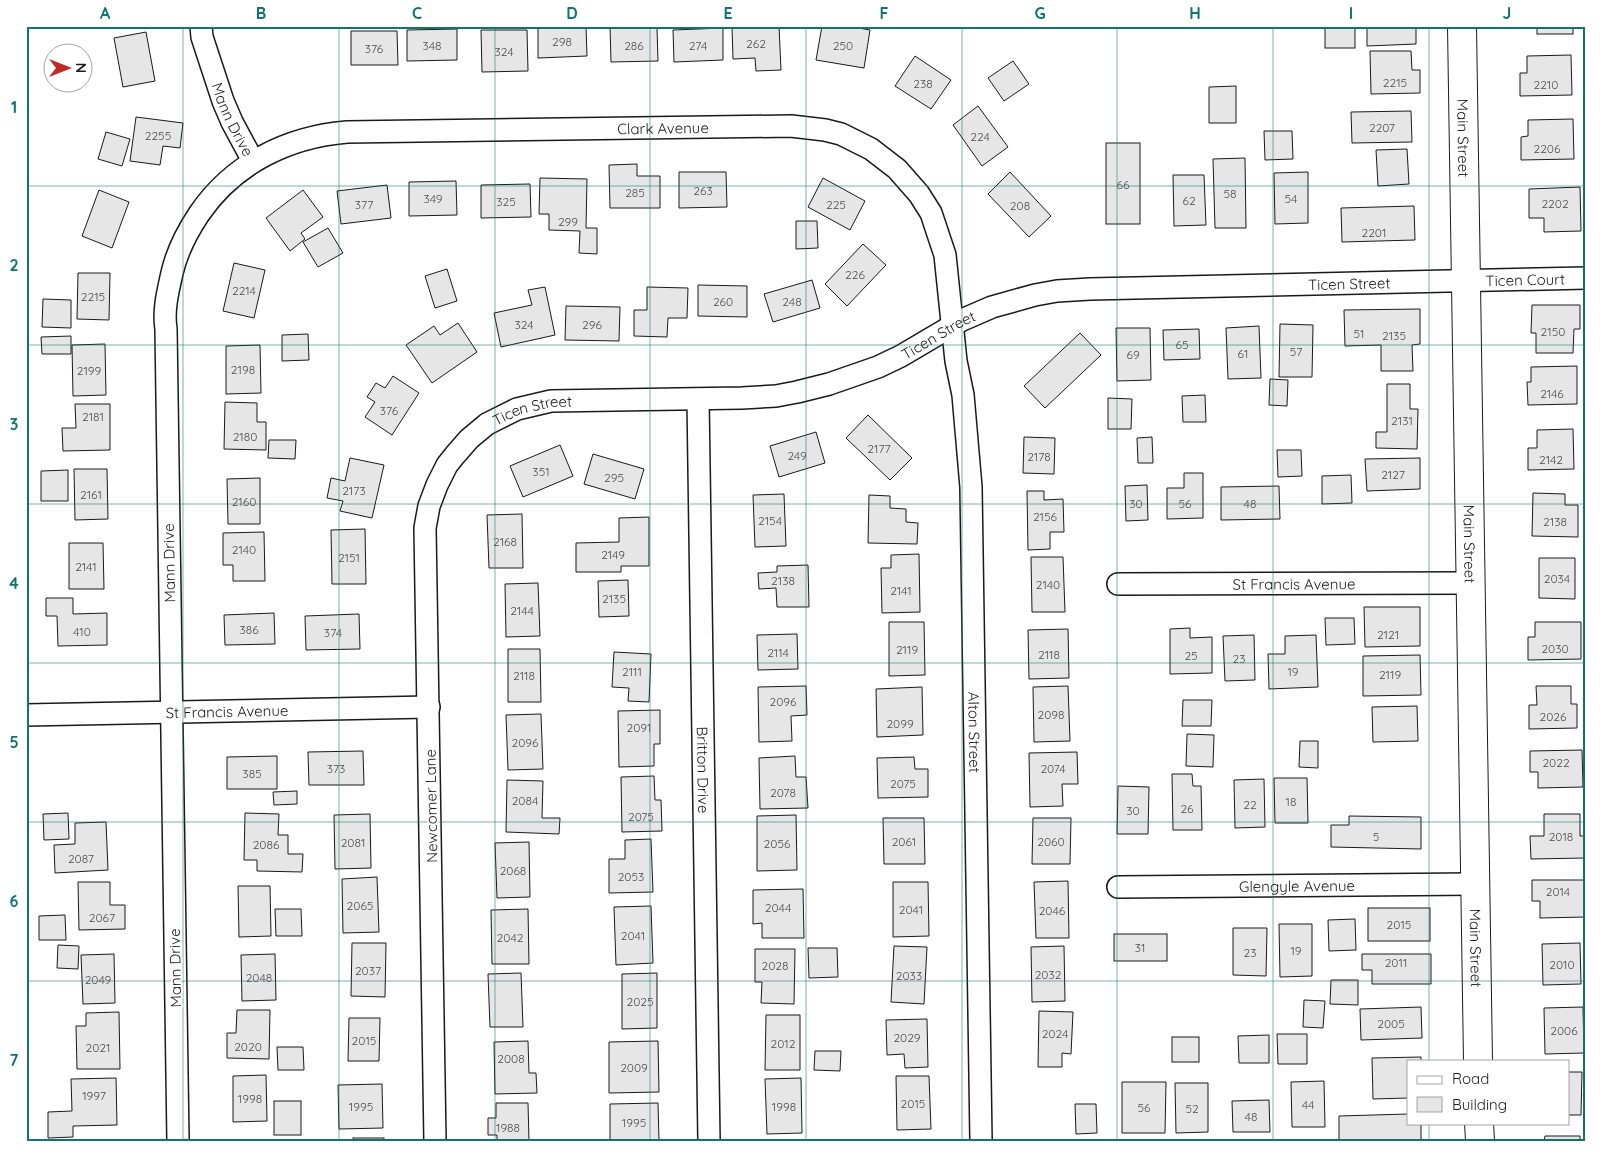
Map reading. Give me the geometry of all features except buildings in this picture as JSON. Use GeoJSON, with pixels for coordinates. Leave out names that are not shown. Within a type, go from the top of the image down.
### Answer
{"type":"FeatureCollection","features":[{"type":"Feature","properties":{"kind":"street","name":"Mann Drive"},"geometry":{"type":"LineString","coordinates":[[178,1141],[166,329],[164,318],[166,296],[175,259],[192,224],[218,189],[253,161],[223,101],[202,37],[201,26]]}},
{"type":"Feature","properties":{"kind":"street","name":"Main Street"},"geometry":{"type":"LineString","coordinates":[[1462,26],[1478,1060]]}},
{"type":"Feature","properties":{"kind":"street","name":"Clark Avenue"},"geometry":{"type":"LineString","coordinates":[[253,161],[280,147],[298,141],[347,132],[791,126],[825,130],[857,141],[880,155],[897,169],[926,204],[931,213],[945,255],[953,325]]}},
{"type":"Feature","properties":{"kind":"street","name":"Ticen Court"},"geometry":{"type":"LineString","coordinates":[[1466,280],[1586,278]]}},
{"type":"Feature","properties":{"kind":"street","name":"Ticen Street"},"geometry":{"type":"LineString","coordinates":[[442,475],[447,465],[469,439],[487,424],[517,409],[551,401],[776,396],[829,384],[862,374],[901,356],[953,325],[982,311],[1035,295],[1069,290],[1466,280]]}},
{"type":"Feature","properties":{"kind":"street","name":"Alton Street"},"geometry":{"type":"LineString","coordinates":[[953,325],[956,361],[963,395],[971,487],[981,1141]]}},
{"type":"Feature","properties":{"kind":"street","name":"Britton Drive"},"geometry":{"type":"LineString","coordinates":[[698,399],[708,1141]]}},
{"type":"Feature","properties":{"kind":"street","name":"Newcomer Lane"},"geometry":{"type":"LineString","coordinates":[[436,1141],[425,528],[429,506],[442,475]]}},
{"type":"Feature","properties":{"kind":"street","name":"St Francis Avenue"},"geometry":{"type":"LineString","coordinates":[[1118,584],[1471,583]]}},
{"type":"Feature","properties":{"kind":"street","name":"St Francis Avenue"},"geometry":{"type":"LineString","coordinates":[[26,715],[429,707]]}},
{"type":"Feature","properties":{"kind":"street","name":"Glengyle Avenue"},"geometry":{"type":"LineString","coordinates":[[1118,887],[1474,884]]}},
{"type":"Feature","properties":{"kind":"street"},"geometry":{"type":"LineString","coordinates":[[1479,1124],[1480,1141]]}}]}
